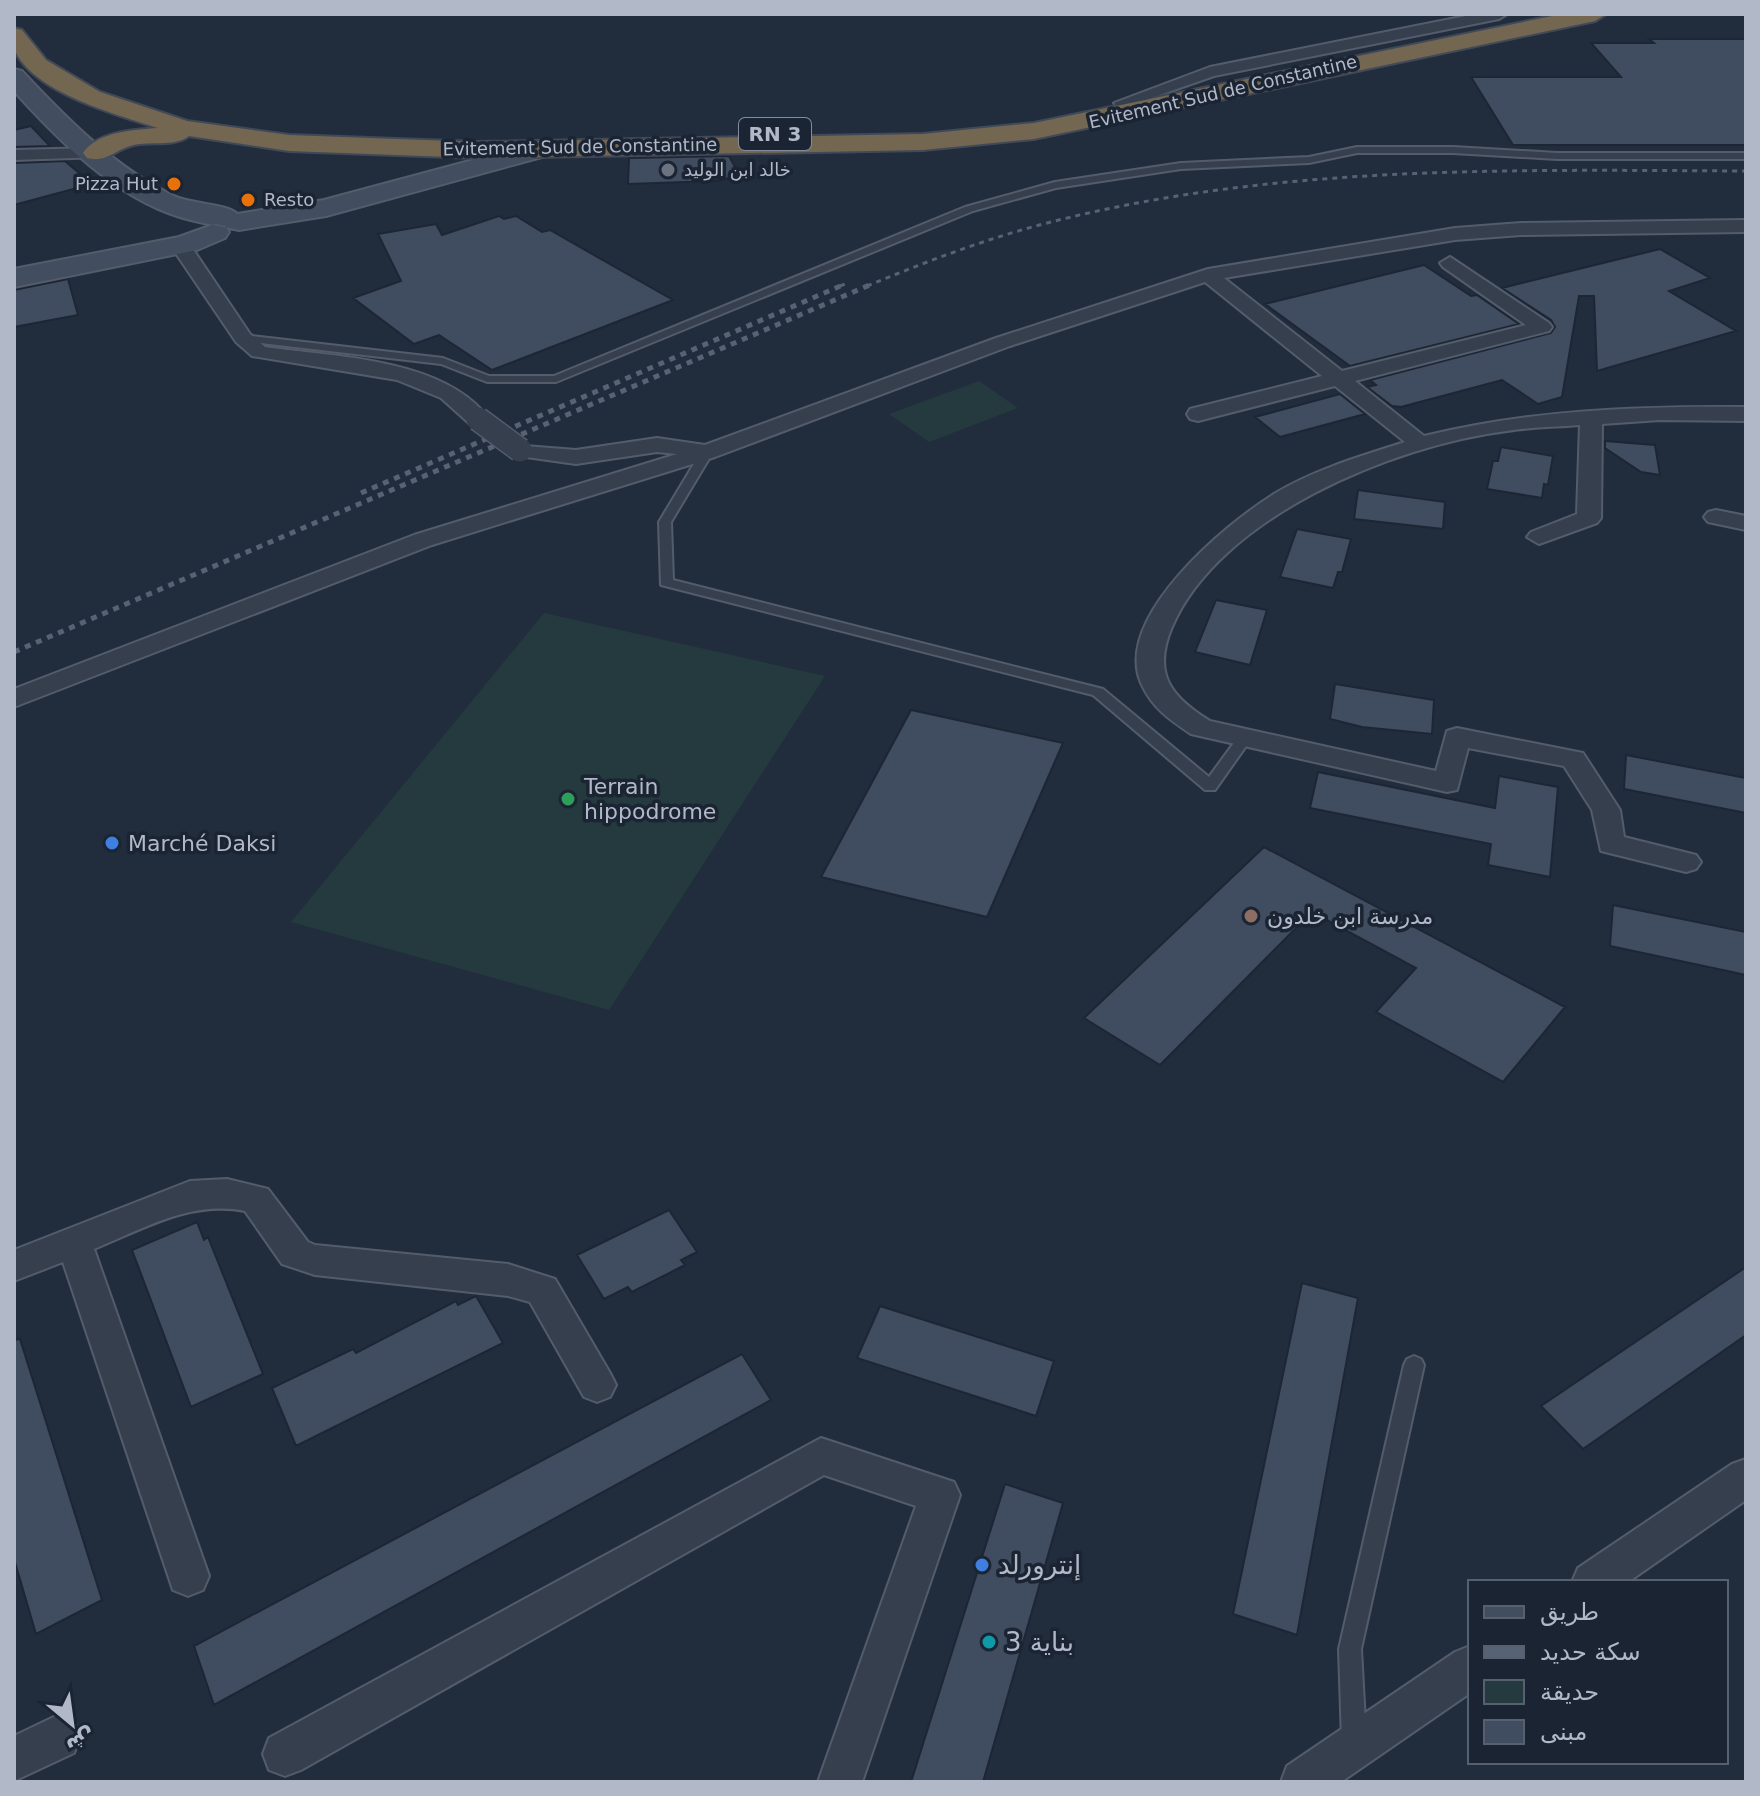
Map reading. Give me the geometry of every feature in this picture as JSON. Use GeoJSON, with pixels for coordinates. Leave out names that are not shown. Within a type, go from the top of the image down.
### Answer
{"type":"FeatureCollection","features":[{"type":"Feature","properties":{"kind":"highway","name":"Evitement Sud de Constantine"},"geometry":{"type":"LineString","coordinates":[[26,31],[56,58],[131,99],[199,119],[256,130],[329,136],[463,140],[887,133],[1034,123],[1548,14]]}},
{"type":"Feature","properties":{"kind":"highway","name":"Evitement Sud de Constantine"},"geometry":{"type":"LineString","coordinates":[[26,31],[38,65],[91,97],[136,115],[218,135],[364,147],[544,149],[923,142],[1034,131],[1595,14]]}},
{"type":"Feature","properties":{"kind":"highway"},"geometry":{"type":"LineString","coordinates":[[96,153],[126,138],[218,135]]}},
{"type":"Feature","properties":{"kind":"main road"},"geometry":{"type":"LineString","coordinates":[[14,76],[96,153],[138,186],[208,226]]}},
{"type":"Feature","properties":{"kind":"main road"},"geometry":{"type":"LineString","coordinates":[[14,278],[208,226],[326,208],[544,149]]}},
{"type":"Feature","properties":{"kind":"street"},"geometry":{"type":"LineString","coordinates":[[1122,103],[1224,69],[1499,14]]}},
{"type":"Feature","properties":{"kind":"street"},"geometry":{"type":"LineString","coordinates":[[14,155],[96,153]]}},
{"type":"Feature","properties":{"kind":"street"},"geometry":{"type":"LineString","coordinates":[[208,226],[243,338],[259,352],[402,374],[449,393],[520,450],[576,457],[682,445],[707,452]]}},
{"type":"Feature","properties":{"kind":"street"},"geometry":{"type":"LineString","coordinates":[[14,699],[423,540],[707,452],[1003,342],[1208,275],[1455,234],[1521,229],[1746,226]]}},
{"type":"Feature","properties":{"kind":"street"},"geometry":{"type":"LineString","coordinates":[[1198,414],[1542,327],[1450,263]]}},
{"type":"Feature","properties":{"kind":"street"},"geometry":{"type":"LineString","coordinates":[[1208,275],[1421,444]]}},
{"type":"Feature","properties":{"kind":"street"},"geometry":{"type":"LineString","coordinates":[[1686,862],[1611,844],[1606,810],[1573,759],[1457,737],[1447,783],[1201,728],[1171,709],[1153,681],[1151,646],[1172,598],[1232,536],[1284,498],[1355,466],[1421,444],[1505,424],[1660,413],[1746,414]]}},
{"type":"Feature","properties":{"kind":"street"},"geometry":{"type":"LineString","coordinates":[[1539,537],[1589,518],[1591,417]]}},
{"type":"Feature","properties":{"kind":"street"},"geometry":{"type":"LineString","coordinates":[[1716,517],[1746,523]]}},
{"type":"Feature","properties":{"kind":"street"},"geometry":{"type":"LineString","coordinates":[[14,1266],[190,1195],[227,1193],[256,1199],[295,1253],[315,1260],[508,1280],[542,1290],[597,1385]]}},
{"type":"Feature","properties":{"kind":"street"},"geometry":{"type":"LineString","coordinates":[[74,1242],[188,1576]]}},
{"type":"Feature","properties":{"kind":"street"},"geometry":{"type":"LineString","coordinates":[[285,1754],[821,1456],[940,1495],[840,1782]]}},
{"type":"Feature","properties":{"kind":"street"},"geometry":{"type":"LineString","coordinates":[[1596,1580],[1746,1477]]}},
{"type":"Feature","properties":{"kind":"street"},"geometry":{"type":"LineString","coordinates":[[1303,1782],[1468,1668]]}},
{"type":"Feature","properties":{"kind":"street"},"geometry":{"type":"LineString","coordinates":[[14,1759],[58,1737]]}},
{"type":"Feature","properties":{"kind":"lane"},"geometry":{"type":"LineString","coordinates":[[243,338],[443,361],[487,379],[556,379],[969,209],[1055,185],[1181,166],[1309,160],[1357,150],[1453,150],[1557,156],[1746,156]]}},
{"type":"Feature","properties":{"kind":"lane"},"geometry":{"type":"LineString","coordinates":[[707,452],[665,522],[666,582],[1098,692],[1210,786],[1244,739]]}},
{"type":"Feature","properties":{"kind":"lane"},"geometry":{"type":"LineString","coordinates":[[1354,1747],[1350,1649],[1414,1365]]}},
{"type":"Feature","properties":{"kind":"green space"},"geometry":{"type":"Polygon","coordinates":[[[979,381],[1018,408],[929,442],[889,414],[979,381]]]}},
{"type":"Feature","properties":{"kind":"green space","name":"Terrain hippodrome"},"geometry":{"type":"Polygon","coordinates":[[[544,613],[825,676],[609,1010],[291,922],[544,613]]]}},
{"type":"Feature","properties":{"kind":"building"},"geometry":{"type":"Polygon","coordinates":[[[1649,39],[1746,39],[1746,145],[1513,145],[1471,77],[1621,77],[1591,43],[1654,43],[1649,39]]]}},
{"type":"Feature","properties":{"kind":"building"},"geometry":{"type":"Polygon","coordinates":[[[31,126],[50,146],[14,147],[14,130],[31,126]]]}},
{"type":"Feature","properties":{"kind":"building","name":"خالد ابن الوليد"},"geometry":{"type":"Polygon","coordinates":[[[729,156],[740,176],[714,181],[628,184],[629,158],[729,156]]]}},
{"type":"Feature","properties":{"kind":"building"},"geometry":{"type":"Polygon","coordinates":[[[65,161],[92,184],[14,205],[14,163],[65,161]]]}},
{"type":"Feature","properties":{"kind":"building"},"geometry":{"type":"Polygon","coordinates":[[[499,216],[504,219],[516,216],[542,232],[550,230],[673,300],[492,370],[439,335],[414,344],[353,298],[401,281],[378,234],[436,224],[442,235],[499,216]]]}},
{"type":"Feature","properties":{"kind":"building"},"geometry":{"type":"Polygon","coordinates":[[[1660,249],[1710,278],[1669,291],[1736,331],[1597,371],[1594,296],[1579,296],[1562,397],[1538,404],[1502,380],[1401,407],[1392,406],[1367,387],[1376,385],[1370,380],[1551,333],[1555,327],[1551,320],[1502,288],[1660,249]]]}},
{"type":"Feature","properties":{"kind":"building"},"geometry":{"type":"Polygon","coordinates":[[[1424,265],[1471,296],[1477,295],[1519,324],[1350,366],[1265,304],[1424,265]]]}},
{"type":"Feature","properties":{"kind":"building"},"geometry":{"type":"Polygon","coordinates":[[[68,279],[78,315],[14,327],[14,290],[68,279]]]}},
{"type":"Feature","properties":{"kind":"building"},"geometry":{"type":"Polygon","coordinates":[[[1340,394],[1365,414],[1280,437],[1255,417],[1340,394]]]}},
{"type":"Feature","properties":{"kind":"building"},"geometry":{"type":"Polygon","coordinates":[[[1605,441],[1655,445],[1660,475],[1641,472],[1605,448],[1605,441]]]}},
{"type":"Feature","properties":{"kind":"building"},"geometry":{"type":"Polygon","coordinates":[[[1501,447],[1553,456],[1548,485],[1544,484],[1542,498],[1487,489],[1493,461],[1498,461],[1501,447]]]}},
{"type":"Feature","properties":{"kind":"building"},"geometry":{"type":"Polygon","coordinates":[[[1358,490],[1445,502],[1443,529],[1354,519],[1358,490]]]}},
{"type":"Feature","properties":{"kind":"building"},"geometry":{"type":"Polygon","coordinates":[[[1297,529],[1351,539],[1342,572],[1338,572],[1333,588],[1280,577],[1297,529]]]}},
{"type":"Feature","properties":{"kind":"building"},"geometry":{"type":"Polygon","coordinates":[[[1216,600],[1267,610],[1250,665],[1195,652],[1216,600]]]}},
{"type":"Feature","properties":{"kind":"building"},"geometry":{"type":"Polygon","coordinates":[[[1335,684],[1434,700],[1432,734],[1362,727],[1330,719],[1335,684]]]}},
{"type":"Feature","properties":{"kind":"building"},"geometry":{"type":"Polygon","coordinates":[[[911,710],[1063,743],[987,917],[821,877],[911,710]]]}},
{"type":"Feature","properties":{"kind":"building"},"geometry":{"type":"Polygon","coordinates":[[[1626,755],[1746,778],[1746,813],[1624,789],[1626,755]]]}},
{"type":"Feature","properties":{"kind":"building"},"geometry":{"type":"Polygon","coordinates":[[[1318,772],[1495,808],[1499,776],[1558,787],[1550,877],[1488,865],[1491,844],[1310,808],[1318,772]]]}},
{"type":"Feature","properties":{"kind":"building"},"geometry":{"type":"Polygon","coordinates":[[[1264,847],[1565,1007],[1503,1082],[1376,1012],[1416,968],[1312,912],[1160,1065],[1084,1018],[1264,847]]]}},
{"type":"Feature","properties":{"kind":"building"},"geometry":{"type":"Polygon","coordinates":[[[1613,905],[1746,932],[1746,975],[1610,946],[1613,905]]]}},
{"type":"Feature","properties":{"kind":"building"},"geometry":{"type":"Polygon","coordinates":[[[669,1210],[697,1252],[681,1260],[685,1265],[632,1292],[628,1287],[604,1299],[577,1255],[669,1210]]]}},
{"type":"Feature","properties":{"kind":"building"},"geometry":{"type":"Polygon","coordinates":[[[197,1222],[204,1240],[208,1237],[263,1374],[191,1407],[132,1250],[197,1222]]]}},
{"type":"Feature","properties":{"kind":"building"},"geometry":{"type":"Polygon","coordinates":[[[1746,1267],[1746,1335],[1583,1449],[1541,1406],[1746,1267]]]}},
{"type":"Feature","properties":{"kind":"building"},"geometry":{"type":"Polygon","coordinates":[[[1302,1283],[1358,1298],[1297,1635],[1233,1614],[1302,1283]]]}},
{"type":"Feature","properties":{"kind":"building"},"geometry":{"type":"Polygon","coordinates":[[[476,1296],[503,1343],[296,1446],[272,1388],[353,1349],[356,1353],[456,1301],[458,1305],[476,1296]]]}},
{"type":"Feature","properties":{"kind":"building"},"geometry":{"type":"Polygon","coordinates":[[[880,1306],[1054,1361],[1036,1416],[857,1358],[880,1306]]]}},
{"type":"Feature","properties":{"kind":"building"},"geometry":{"type":"Polygon","coordinates":[[[20,1339],[102,1600],[36,1634],[14,1559],[14,1340],[20,1339]]]}},
{"type":"Feature","properties":{"kind":"building"},"geometry":{"type":"Polygon","coordinates":[[[742,1354],[771,1400],[214,1705],[194,1646],[742,1354]]]}},
{"type":"Feature","properties":{"kind":"building","name":"بناية 3"},"geometry":{"type":"Polygon","coordinates":[[[1005,1484],[1063,1503],[983,1782],[911,1782],[1005,1484]]]}},
{"type":"Feature","properties":{"kind":"railway"},"geometry":{"type":"LineString","coordinates":[[870,285],[1031,227],[1140,202],[1226,189],[1312,180],[1485,171],[1746,171]]}},
{"type":"Feature","properties":{"kind":"railway"},"geometry":{"type":"LineString","coordinates":[[361,493],[845,284],[840,286]]}},
{"type":"Feature","properties":{"kind":"railway"},"geometry":{"type":"LineString","coordinates":[[14,652],[870,285]]}},
{"type":"Feature","properties":{"kind":"place","name":"خالد ابن الوليد"},"geometry":{"type":"Point","coordinates":[668,170]}},
{"type":"Feature","properties":{"kind":"place","name":"Pizza Hut"},"geometry":{"type":"Point","coordinates":[174,184]}},
{"type":"Feature","properties":{"kind":"place","name":"Resto"},"geometry":{"type":"Point","coordinates":[248,200]}},
{"type":"Feature","properties":{"kind":"place","name":"Terrain hippodrome"},"geometry":{"type":"Point","coordinates":[568,799]}},
{"type":"Feature","properties":{"kind":"place","name":"Marché Daksi"},"geometry":{"type":"Point","coordinates":[112,843]}},
{"type":"Feature","properties":{"kind":"place","name":"مدرسة ابن خلدون"},"geometry":{"type":"Point","coordinates":[1251,916]}},
{"type":"Feature","properties":{"kind":"place","name":"إنترورلد"},"geometry":{"type":"Point","coordinates":[982,1565]}},
{"type":"Feature","properties":{"kind":"place","name":"بناية 3"},"geometry":{"type":"Point","coordinates":[989,1642]}}]}
